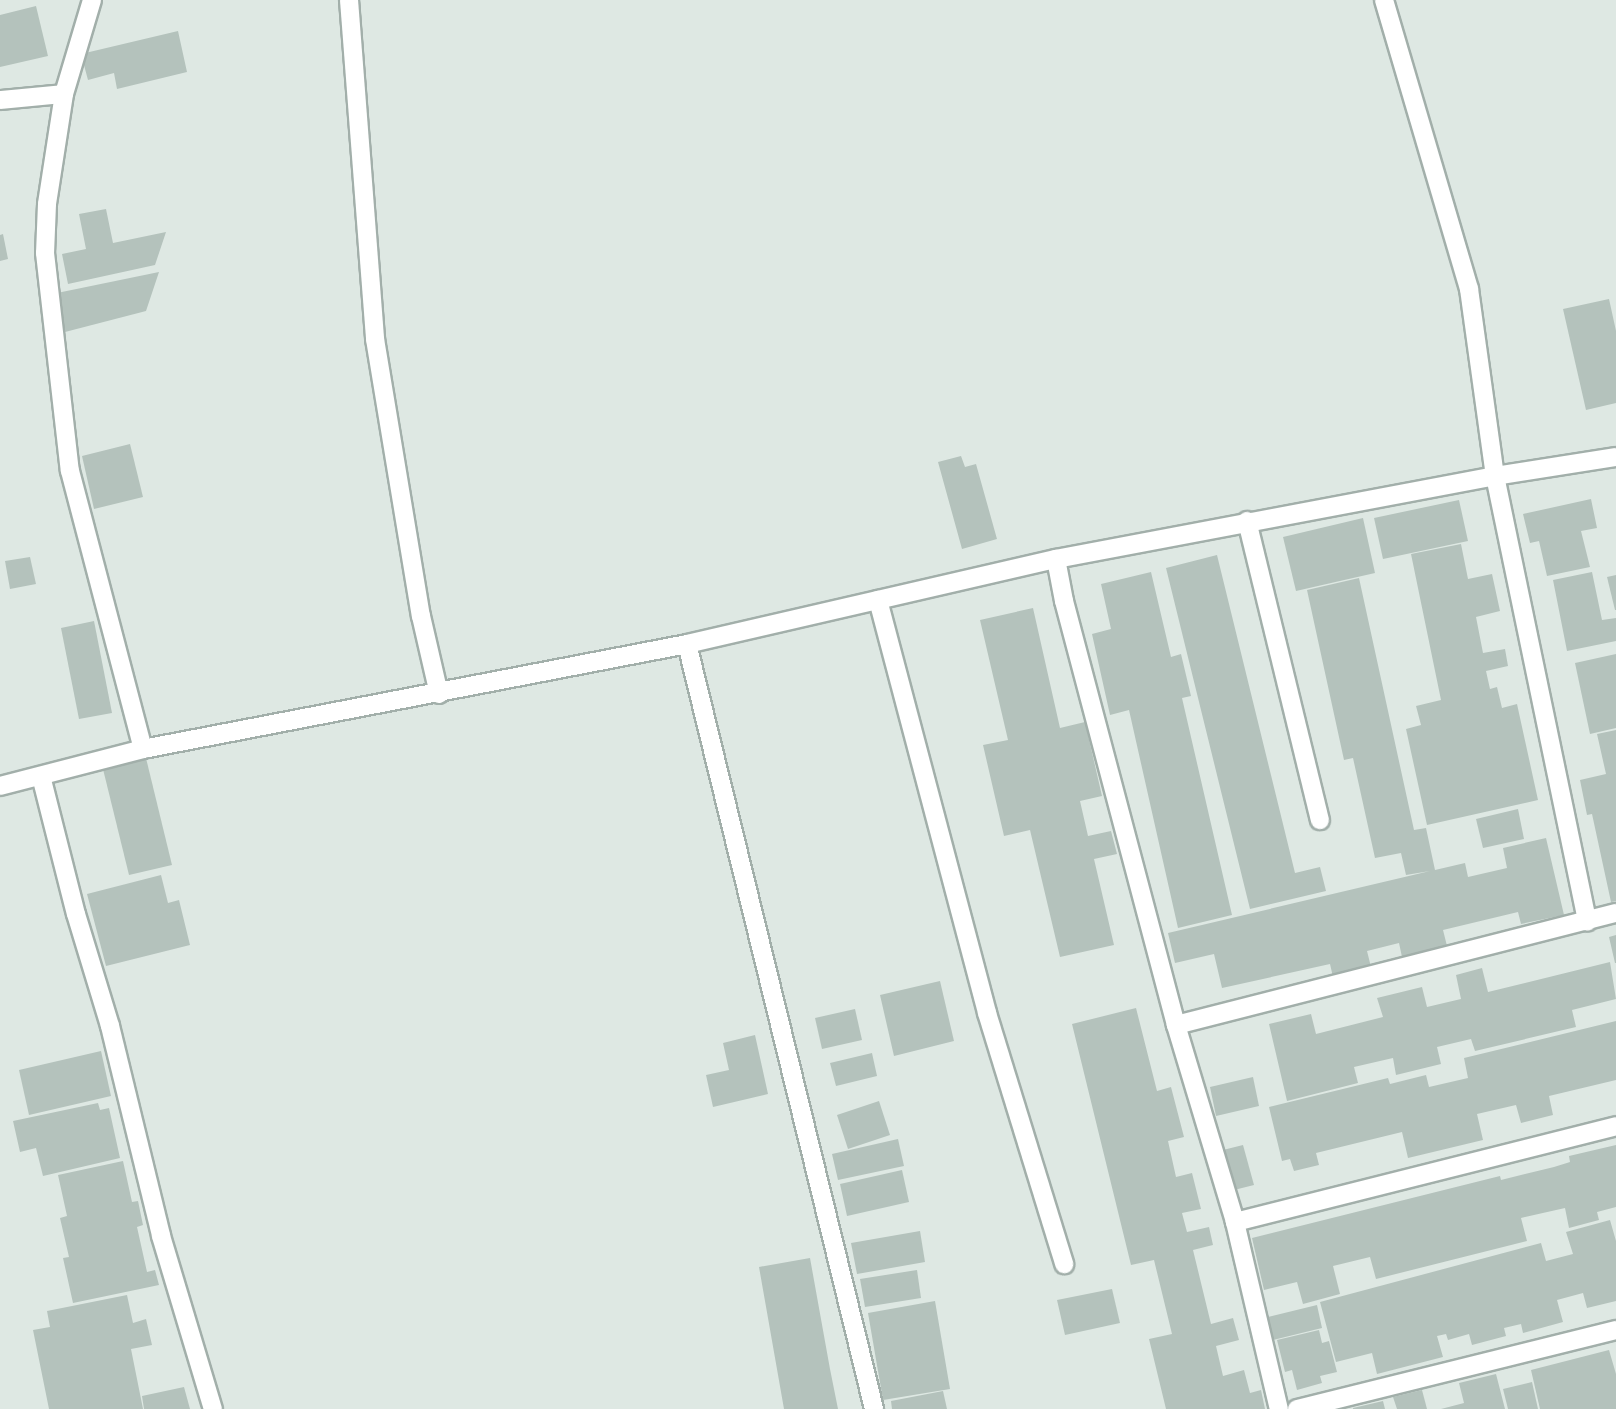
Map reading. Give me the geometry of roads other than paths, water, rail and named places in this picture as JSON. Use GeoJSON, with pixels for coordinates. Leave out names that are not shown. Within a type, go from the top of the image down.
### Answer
{"type":"FeatureCollection","features":[{"type":"Feature","properties":{"kind":"street"},"geometry":{"type":"LineString","coordinates":[[92,0],[64,94],[47,204],[45,254],[70,471],[143,749]]}},
{"type":"Feature","properties":{"kind":"street"},"geometry":{"type":"LineString","coordinates":[[349,0],[375,339],[421,616],[439,694]]}},
{"type":"Feature","properties":{"kind":"street"},"geometry":{"type":"LineString","coordinates":[[1384,0],[1469,289],[1495,476],[1587,922]]}},
{"type":"Feature","properties":{"kind":"street"},"geometry":{"type":"LineString","coordinates":[[0,100],[64,94]]}},
{"type":"Feature","properties":{"kind":"street"},"geometry":{"type":"LineString","coordinates":[[0,786],[143,749],[439,694],[687,644],[1056,559],[1247,521],[1495,476],[1616,457]]}},
{"type":"Feature","properties":{"kind":"street"},"geometry":{"type":"LineString","coordinates":[[1247,521],[1320,820]]}},
{"type":"Feature","properties":{"kind":"street"},"geometry":{"type":"LineString","coordinates":[[1056,559],[1064,601],[1176,1025],[1235,1222],[1279,1409]]}},
{"type":"Feature","properties":{"kind":"street"},"geometry":{"type":"LineString","coordinates":[[878,600],[987,1013],[1064,1264]]}},
{"type":"Feature","properties":{"kind":"street"},"geometry":{"type":"LineString","coordinates":[[687,644],[874,1409]]}},
{"type":"Feature","properties":{"kind":"street"},"geometry":{"type":"LineString","coordinates":[[41,776],[76,914],[110,1026],[161,1236],[213,1409]]}},
{"type":"Feature","properties":{"kind":"street"},"geometry":{"type":"LineString","coordinates":[[1176,1025],[1616,913]]}},
{"type":"Feature","properties":{"kind":"street"},"geometry":{"type":"LineString","coordinates":[[1235,1222],[1616,1126]]}},
{"type":"Feature","properties":{"kind":"street"},"geometry":{"type":"LineString","coordinates":[[1297,1409],[1616,1330]]}}]}
